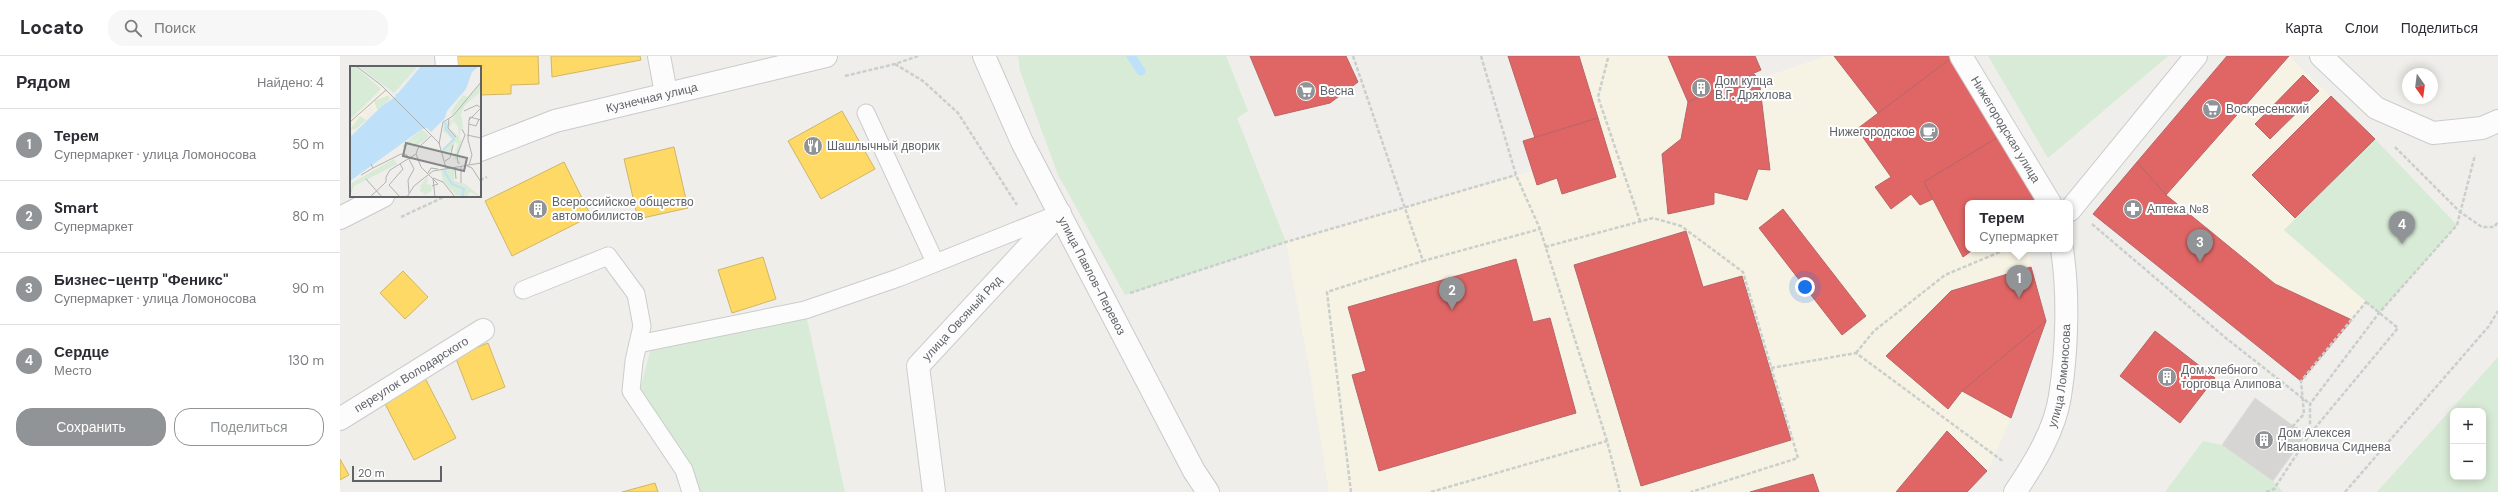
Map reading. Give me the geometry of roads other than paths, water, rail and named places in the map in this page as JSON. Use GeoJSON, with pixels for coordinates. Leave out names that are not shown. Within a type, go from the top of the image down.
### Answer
{"type":"FeatureCollection","features":[{"type":"Feature","properties":{"kind":"street"},"geometry":{"type":"LineString","coordinates":[[446,56],[447,66]]}},
{"type":"Feature","properties":{"kind":"street"},"geometry":{"type":"LineString","coordinates":[[659,56],[666,93]]}},
{"type":"Feature","properties":{"kind":"street","name":"Кузнечная улица"},"geometry":{"type":"LineString","coordinates":[[481,150],[555,121],[666,93],[826,56]]}},
{"type":"Feature","properties":{"kind":"street","name":"улица Павлов-Перевоз"},"geometry":{"type":"LineString","coordinates":[[984,56],[1022,142],[1194,471],[1208,492]]}},
{"type":"Feature","properties":{"kind":"street","name":"Нижегородская улица"},"geometry":{"type":"LineString","coordinates":[[1961,56],[2048,200]]}},
{"type":"Feature","properties":{"kind":"street"},"geometry":{"type":"LineString","coordinates":[[2073,206],[2196,56]]}},
{"type":"Feature","properties":{"kind":"street"},"geometry":{"type":"LineString","coordinates":[[2321,56],[2376,108],[2433,133],[2490,125]]}},
{"type":"Feature","properties":{"kind":"street"},"geometry":{"type":"LineString","coordinates":[[340,218],[381,197]]}},
{"type":"Feature","properties":{"kind":"street","name":"улица Овсяный Ряд"},"geometry":{"type":"LineString","coordinates":[[934,492],[918,366],[1060,213]]}},
{"type":"Feature","properties":{"kind":"street","name":"улица Ломоносова"},"geometry":{"type":"LineString","coordinates":[[2020,485],[2046,441],[2060,397],[2066,285],[2062,252]]}},
{"type":"Feature","properties":{"kind":"street","name":"переулок Володарского"},"geometry":{"type":"LineString","coordinates":[[340,419],[483,330]]}},
{"type":"Feature","properties":{"kind":"lane"},"geometry":{"type":"LineString","coordinates":[[866,113],[935,262]]}},
{"type":"Feature","properties":{"kind":"lane"},"geometry":{"type":"LineString","coordinates":[[638,344],[805,310],[898,278],[1060,213]]}},
{"type":"Feature","properties":{"kind":"lane"},"geometry":{"type":"LineString","coordinates":[[523,290],[608,256],[636,294],[642,326],[631,391],[684,470],[691,492]]}},
{"type":"Feature","properties":{"kind":"waterway"},"geometry":{"type":"LineString","coordinates":[[1131,56],[1141,71]]}},
{"type":"Feature","properties":{"kind":"place","name":"Дом купца В.Г. Дряхлова"},"geometry":{"type":"Point","coordinates":[1701,88]}},
{"type":"Feature","properties":{"kind":"place","name":"Весна"},"geometry":{"type":"Point","coordinates":[1306,91]}},
{"type":"Feature","properties":{"kind":"place","name":"Воскресенский"},"geometry":{"type":"Point","coordinates":[2212,109]}},
{"type":"Feature","properties":{"kind":"place","name":"Нижегородское"},"geometry":{"type":"Point","coordinates":[1929,132]}},
{"type":"Feature","properties":{"kind":"place","name":"Шашлычный дворик"},"geometry":{"type":"Point","coordinates":[813,146]}},
{"type":"Feature","properties":{"kind":"place","name":"Всероссийское общество автомобилистов"},"geometry":{"type":"Point","coordinates":[538,209]}},
{"type":"Feature","properties":{"kind":"place","name":"Аптека №8"},"geometry":{"type":"Point","coordinates":[2133,209]}},
{"type":"Feature","properties":{"kind":"place","name":"Сердце"},"geometry":{"type":"Point","coordinates":[2402,244]}},
{"type":"Feature","properties":{"kind":"place","name":"Бизнес-центр \"Феникс\""},"geometry":{"type":"Point","coordinates":[2200,262]}},
{"type":"Feature","properties":{"kind":"place","name":"Терем"},"geometry":{"type":"Point","coordinates":[2019,298]}},
{"type":"Feature","properties":{"kind":"place","name":"Smart"},"geometry":{"type":"Point","coordinates":[1452,310]}},
{"type":"Feature","properties":{"kind":"place","name":"Дом хлебного торговца Алипова"},"geometry":{"type":"Point","coordinates":[2167,377]}},
{"type":"Feature","properties":{"kind":"place","name":"Дом Алексея Ивановича Сиднева"},"geometry":{"type":"Point","coordinates":[2264,440]}}]}
